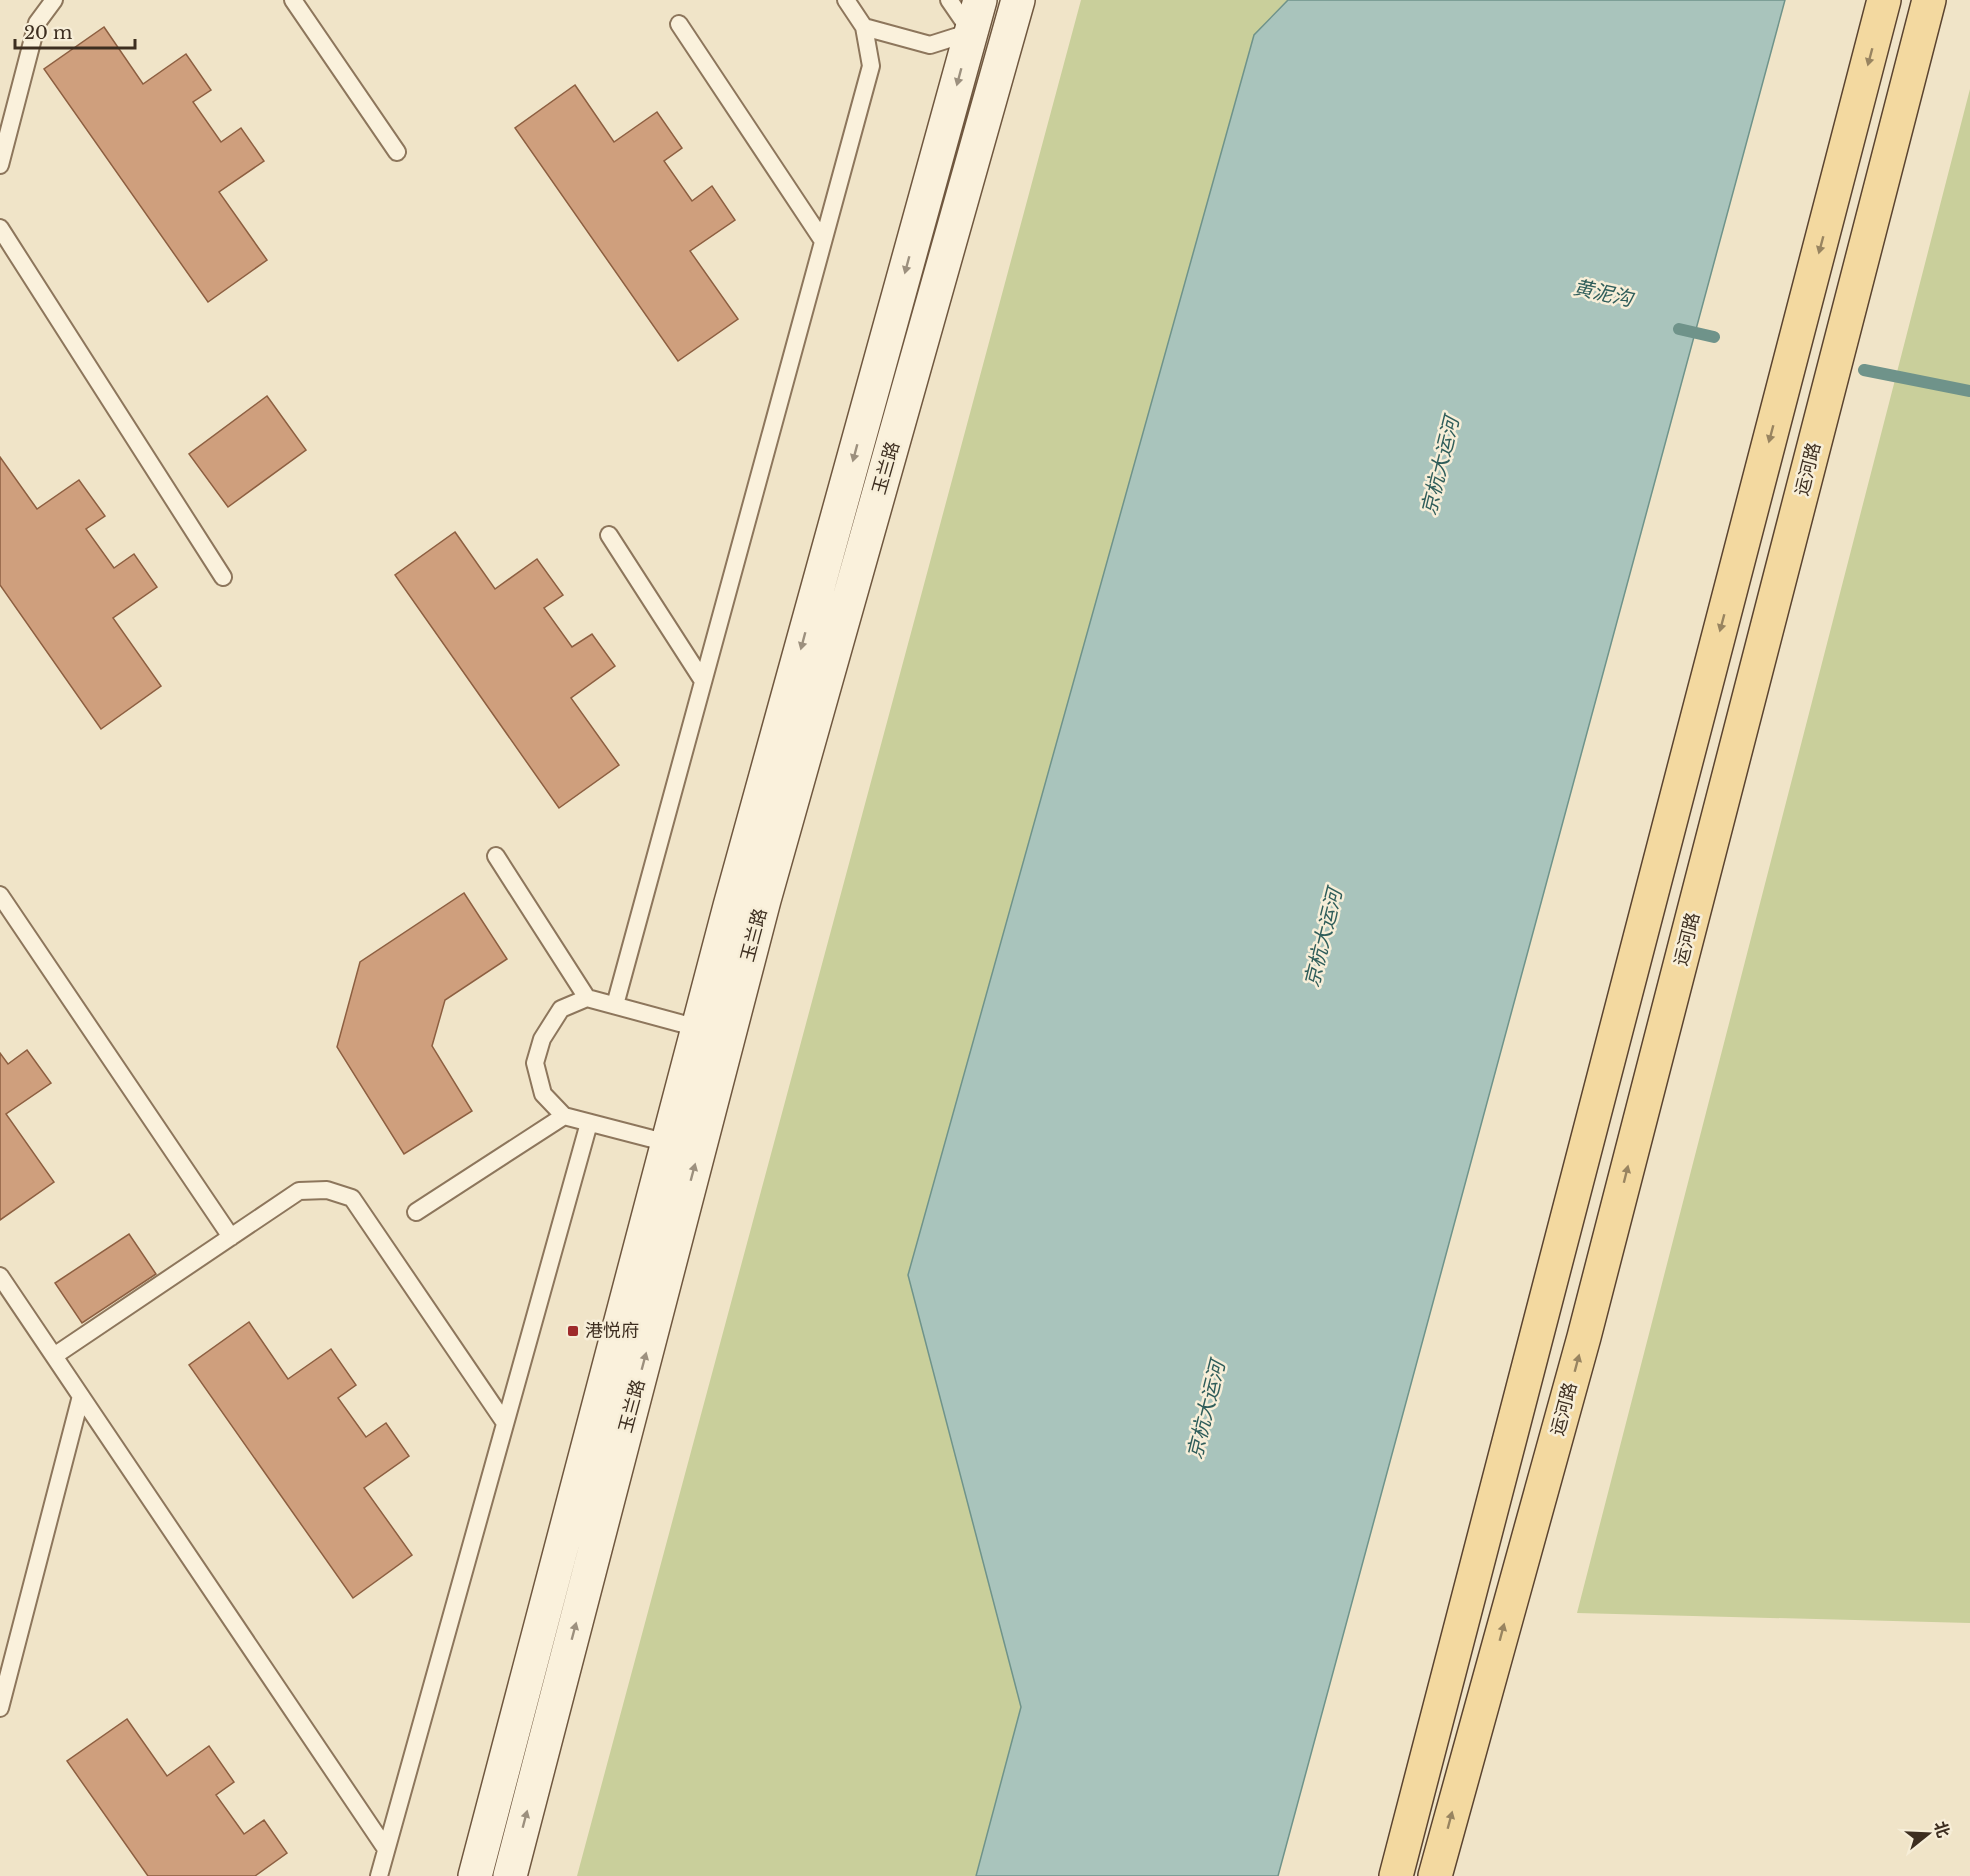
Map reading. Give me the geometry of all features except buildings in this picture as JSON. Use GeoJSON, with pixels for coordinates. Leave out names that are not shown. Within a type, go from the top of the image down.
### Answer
{"type":"FeatureCollection","features":[{"type":"Feature","properties":{"kind":"main road"},"geometry":{"type":"LineString","coordinates":[[1396,1876],[1884,0]]}},
{"type":"Feature","properties":{"kind":"main road","name":"运河路"},"geometry":{"type":"LineString","coordinates":[[1435,1876],[1584,1337],[1929,0]]}},
{"type":"Feature","properties":{"kind":"street","name":"玉兰路"},"geometry":{"type":"LineString","coordinates":[[475,1876],[698,1028],[980,0]]}},
{"type":"Feature","properties":{"kind":"street","name":"玉兰路"},"geometry":{"type":"LineString","coordinates":[[510,1876],[767,889],[1018,0]]}},
{"type":"Feature","properties":{"kind":"lane"},"geometry":{"type":"LineString","coordinates":[[0,165],[37,23],[54,0]]}},
{"type":"Feature","properties":{"kind":"lane"},"geometry":{"type":"LineString","coordinates":[[293,0],[397,152]]}},
{"type":"Feature","properties":{"kind":"lane"},"geometry":{"type":"LineString","coordinates":[[615,1005],[871,66],[864,27],[846,0]]}},
{"type":"Feature","properties":{"kind":"lane"},"geometry":{"type":"LineString","coordinates":[[864,27],[930,45],[971,32],[949,0]]}},
{"type":"Feature","properties":{"kind":"lane"},"geometry":{"type":"LineString","coordinates":[[679,24],[823,241]]}},
{"type":"Feature","properties":{"kind":"lane"},"geometry":{"type":"LineString","coordinates":[[0,228],[223,577]]}},
{"type":"Feature","properties":{"kind":"lane"},"geometry":{"type":"LineString","coordinates":[[609,535],[703,681]]}},
{"type":"Feature","properties":{"kind":"lane"},"geometry":{"type":"LineString","coordinates":[[496,856],[588,998]]}},
{"type":"Feature","properties":{"kind":"lane"},"geometry":{"type":"LineString","coordinates":[[0,895],[231,1237]]}},
{"type":"Feature","properties":{"kind":"lane"},"geometry":{"type":"LineString","coordinates":[[588,998],[698,1028],[713,1094],[668,1143],[564,1116],[543,1094],[535,1063],[542,1039],[561,1009],[588,998]]}},
{"type":"Feature","properties":{"kind":"lane"},"geometry":{"type":"LineString","coordinates":[[416,1212],[564,1116]]}},
{"type":"Feature","properties":{"kind":"lane"},"geometry":{"type":"LineString","coordinates":[[379,1876],[589,1123]]}},
{"type":"Feature","properties":{"kind":"lane"},"geometry":{"type":"LineString","coordinates":[[54,1356],[299,1191],[327,1190],[352,1198],[505,1423]]}},
{"type":"Feature","properties":{"kind":"lane"},"geometry":{"type":"LineString","coordinates":[[0,1276],[386,1849]]}},
{"type":"Feature","properties":{"kind":"lane"},"geometry":{"type":"LineString","coordinates":[[0,1708],[81,1396]]}},
{"type":"Feature","properties":{"kind":"green space"},"geometry":{"type":"Polygon","coordinates":[[[1081,0],[1288,0],[1254,35],[908,1275],[1021,1707],[976,1876],[577,1876],[1081,0]]]}},
{"type":"Feature","properties":{"kind":"green space"},"geometry":{"type":"Polygon","coordinates":[[[1970,89],[1970,1623],[1577,1613],[1970,89]]]}},
{"type":"Feature","properties":{"kind":"water","name":"京杭大运河"},"geometry":{"type":"Polygon","coordinates":[[[1288,0],[1785,0],[1278,1876],[976,1876],[1021,1707],[908,1275],[1254,35],[1288,0]]]}},
{"type":"Feature","properties":{"kind":"waterway","name":"黄泥沟"},"geometry":{"type":"LineString","coordinates":[[1679,329],[1714,337]]}},
{"type":"Feature","properties":{"kind":"waterway","name":"黄泥沟"},"geometry":{"type":"LineString","coordinates":[[1864,370],[1970,391]]}},
{"type":"Feature","properties":{"kind":"place","name":"港悦府"},"geometry":{"type":"Point","coordinates":[573,1331]}}]}
